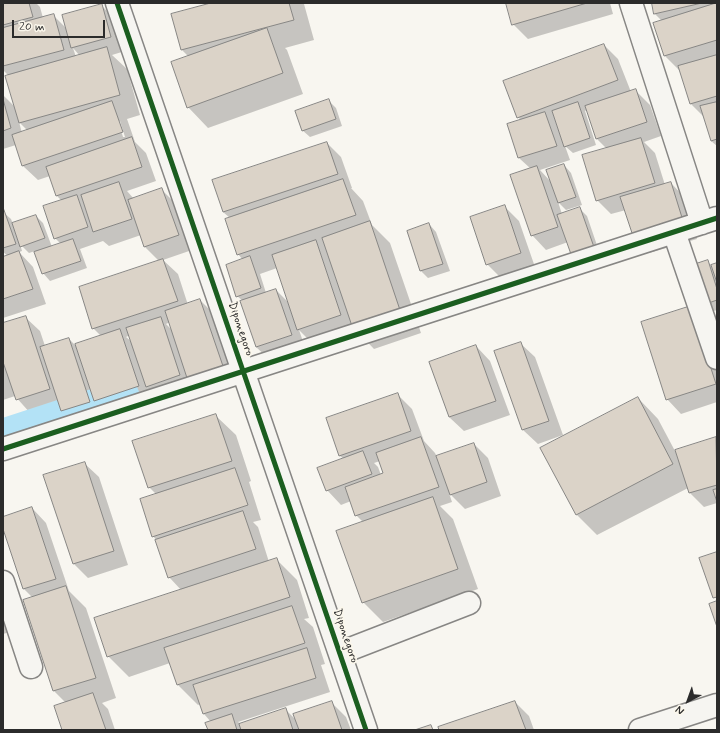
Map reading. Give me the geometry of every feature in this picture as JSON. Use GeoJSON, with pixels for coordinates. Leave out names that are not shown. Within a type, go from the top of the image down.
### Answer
{"type":"FeatureCollection","features":[{"type":"Feature","properties":{"kind":"street","name":"Diponegoro"},"geometry":{"type":"LineString","coordinates":[[117,3],[366,730]]}},
{"type":"Feature","properties":{"kind":"street"},"geometry":{"type":"LineString","coordinates":[[3,449],[709,221],[631,3]]}},
{"type":"Feature","properties":{"kind":"street"},"geometry":{"type":"LineString","coordinates":[[674,232],[717,358]]}},
{"type":"Feature","properties":{"kind":"street"},"geometry":{"type":"LineString","coordinates":[[3,582],[31,667]]}},
{"type":"Feature","properties":{"kind":"street"},"geometry":{"type":"LineString","coordinates":[[340,653],[469,603]]}},
{"type":"Feature","properties":{"kind":"street"},"geometry":{"type":"LineString","coordinates":[[640,730],[717,705]]}},
{"type":"Feature","properties":{"kind":"building"},"geometry":{"type":"Polygon","coordinates":[[[3,3],[29,3],[33,17],[3,25],[3,3]]]}},
{"type":"Feature","properties":{"kind":"building"},"geometry":{"type":"Polygon","coordinates":[[[211,3],[289,3],[294,20],[181,50],[171,14],[211,3]]]}},
{"type":"Feature","properties":{"kind":"building"},"geometry":{"type":"Polygon","coordinates":[[[506,3],[587,3],[512,25],[506,3]]]}},
{"type":"Feature","properties":{"kind":"building"},"geometry":{"type":"Polygon","coordinates":[[[652,3],[702,3],[654,14],[652,3]]]}},
{"type":"Feature","properties":{"kind":"building"},"geometry":{"type":"Polygon","coordinates":[[[717,3],[717,40],[664,56],[653,23],[717,3]]]}},
{"type":"Feature","properties":{"kind":"building"},"geometry":{"type":"Polygon","coordinates":[[[102,4],[111,37],[71,48],[62,15],[102,4]]]}},
{"type":"Feature","properties":{"kind":"building"},"geometry":{"type":"Polygon","coordinates":[[[54,14],[64,50],[3,66],[3,28],[54,14]]]}},
{"type":"Feature","properties":{"kind":"building"},"geometry":{"type":"Polygon","coordinates":[[[267,28],[283,73],[187,108],[171,62],[267,28]]]}},
{"type":"Feature","properties":{"kind":"building"},"geometry":{"type":"Polygon","coordinates":[[[604,44],[618,80],[517,118],[503,81],[604,44]]]}},
{"type":"Feature","properties":{"kind":"building"},"geometry":{"type":"Polygon","coordinates":[[[107,47],[120,95],[19,123],[5,76],[107,47]]]}},
{"type":"Feature","properties":{"kind":"building"},"geometry":{"type":"Polygon","coordinates":[[[717,55],[717,96],[690,104],[678,66],[717,55]]]}},
{"type":"Feature","properties":{"kind":"building"},"geometry":{"type":"Polygon","coordinates":[[[636,89],[647,122],[596,139],[585,106],[636,89]]]}},
{"type":"Feature","properties":{"kind":"building"},"geometry":{"type":"Polygon","coordinates":[[[3,99],[11,128],[3,131],[3,99]]]}},
{"type":"Feature","properties":{"kind":"building"},"geometry":{"type":"Polygon","coordinates":[[[329,99],[336,119],[302,131],[295,111],[329,99]]]}},
{"type":"Feature","properties":{"kind":"building"},"geometry":{"type":"Polygon","coordinates":[[[112,101],[123,132],[22,166],[12,135],[112,101]]]}},
{"type":"Feature","properties":{"kind":"building"},"geometry":{"type":"Polygon","coordinates":[[[578,102],[590,138],[564,147],[552,111],[578,102]]]}},
{"type":"Feature","properties":{"kind":"building"},"geometry":{"type":"Polygon","coordinates":[[[717,102],[717,139],[711,141],[700,106],[717,102]]]}},
{"type":"Feature","properties":{"kind":"building"},"geometry":{"type":"Polygon","coordinates":[[[545,112],[557,146],[518,158],[507,124],[545,112]]]}},
{"type":"Feature","properties":{"kind":"building"},"geometry":{"type":"Polygon","coordinates":[[[132,137],[142,167],[56,196],[46,167],[132,137]]]}},
{"type":"Feature","properties":{"kind":"building"},"geometry":{"type":"Polygon","coordinates":[[[641,138],[655,183],[596,201],[582,155],[641,138]]]}},
{"type":"Feature","properties":{"kind":"building"},"geometry":{"type":"Polygon","coordinates":[[[327,142],[338,174],[223,212],[212,180],[327,142]]]}},
{"type":"Feature","properties":{"kind":"building"},"geometry":{"type":"Polygon","coordinates":[[[564,164],[576,197],[558,203],[546,170],[564,164]]]}},
{"type":"Feature","properties":{"kind":"building"},"geometry":{"type":"Polygon","coordinates":[[[537,166],[558,227],[531,236],[510,175],[537,166]]]}},
{"type":"Feature","properties":{"kind":"building"},"geometry":{"type":"Polygon","coordinates":[[[343,179],[356,215],[237,255],[225,219],[343,179]]]}},
{"type":"Feature","properties":{"kind":"building"},"geometry":{"type":"Polygon","coordinates":[[[119,182],[132,219],[93,232],[81,195],[119,182]]]}},
{"type":"Feature","properties":{"kind":"building"},"geometry":{"type":"Polygon","coordinates":[[[671,182],[684,224],[634,239],[620,197],[671,182]]]}},
{"type":"Feature","properties":{"kind":"building"},"geometry":{"type":"Polygon","coordinates":[[[162,188],[179,235],[144,247],[128,200],[162,188]]]}},
{"type":"Feature","properties":{"kind":"building"},"geometry":{"type":"Polygon","coordinates":[[[77,195],[88,227],[54,239],[43,206],[77,195]]]}},
{"type":"Feature","properties":{"kind":"building"},"geometry":{"type":"Polygon","coordinates":[[[505,205],[521,253],[486,265],[470,217],[505,205]]]}},
{"type":"Feature","properties":{"kind":"building"},"geometry":{"type":"Polygon","coordinates":[[[580,207],[595,250],[572,257],[557,215],[580,207]]]}},
{"type":"Feature","properties":{"kind":"building"},"geometry":{"type":"Polygon","coordinates":[[[4,210],[16,244],[3,248],[3,211],[4,210]]]}},
{"type":"Feature","properties":{"kind":"building"},"geometry":{"type":"Polygon","coordinates":[[[36,215],[45,238],[20,247],[12,223],[36,215]]]}},
{"type":"Feature","properties":{"kind":"building"},"geometry":{"type":"Polygon","coordinates":[[[370,221],[401,313],[353,329],[322,238],[370,221]]]}},
{"type":"Feature","properties":{"kind":"building"},"geometry":{"type":"Polygon","coordinates":[[[429,223],[443,264],[420,271],[407,231],[429,223]]]}},
{"type":"Feature","properties":{"kind":"building"},"geometry":{"type":"Polygon","coordinates":[[[73,239],[81,261],[42,274],[34,252],[73,239]]]}},
{"type":"Feature","properties":{"kind":"building"},"geometry":{"type":"Polygon","coordinates":[[[316,240],[341,315],[297,330],[272,255],[316,240]]]}},
{"type":"Feature","properties":{"kind":"building"},"geometry":{"type":"Polygon","coordinates":[[[19,251],[33,289],[3,299],[3,257],[19,251]]]}},
{"type":"Feature","properties":{"kind":"building"},"geometry":{"type":"Polygon","coordinates":[[[250,256],[261,288],[236,297],[226,265],[250,256]]]}},
{"type":"Feature","properties":{"kind":"building"},"geometry":{"type":"Polygon","coordinates":[[[163,259],[178,301],[92,329],[79,287],[163,259]]]}},
{"type":"Feature","properties":{"kind":"building"},"geometry":{"type":"Polygon","coordinates":[[[708,260],[717,289],[717,300],[703,305],[690,266],[708,260]]]}},
{"type":"Feature","properties":{"kind":"building"},"geometry":{"type":"Polygon","coordinates":[[[717,263],[717,283],[711,265],[717,263]]]}},
{"type":"Feature","properties":{"kind":"building"},"geometry":{"type":"Polygon","coordinates":[[[276,289],[292,335],[256,347],[240,301],[276,289]]]}},
{"type":"Feature","properties":{"kind":"building"},"geometry":{"type":"Polygon","coordinates":[[[200,299],[224,369],[188,381],[165,311],[200,299]]]}},
{"type":"Feature","properties":{"kind":"building"},"geometry":{"type":"Polygon","coordinates":[[[691,306],[716,384],[666,400],[641,322],[691,306]]]}},
{"type":"Feature","properties":{"kind":"building"},"geometry":{"type":"Polygon","coordinates":[[[26,316],[50,389],[16,400],[3,362],[3,323],[26,316]]]}},
{"type":"Feature","properties":{"kind":"building"},"geometry":{"type":"Polygon","coordinates":[[[161,317],[180,375],[146,387],[126,328],[161,317]]]}},
{"type":"Feature","properties":{"kind":"building"},"geometry":{"type":"Polygon","coordinates":[[[120,329],[139,386],[94,401],[75,344],[120,329]]]}},
{"type":"Feature","properties":{"kind":"building"},"geometry":{"type":"Polygon","coordinates":[[[69,338],[90,402],[61,411],[40,347],[69,338]]]}},
{"type":"Feature","properties":{"kind":"building"},"geometry":{"type":"Polygon","coordinates":[[[521,342],[549,421],[522,430],[494,351],[521,342]]]}},
{"type":"Feature","properties":{"kind":"building"},"geometry":{"type":"Polygon","coordinates":[[[476,345],[496,401],[449,417],[429,362],[476,345]]]}},
{"type":"Feature","properties":{"kind":"building"},"geometry":{"type":"Polygon","coordinates":[[[398,393],[411,431],[339,456],[326,418],[398,393]]]}},
{"type":"Feature","properties":{"kind":"building"},"geometry":{"type":"Polygon","coordinates":[[[638,397],[673,464],[576,515],[540,448],[638,397]]]}},
{"type":"Feature","properties":{"kind":"building"},"geometry":{"type":"Polygon","coordinates":[[[216,414],[232,461],[148,488],[132,441],[216,414]]]}},
{"type":"Feature","properties":{"kind":"building"},"geometry":{"type":"Polygon","coordinates":[[[421,437],[439,487],[355,516],[345,487],[383,473],[376,453],[421,437]]]}},
{"type":"Feature","properties":{"kind":"building"},"geometry":{"type":"Polygon","coordinates":[[[716,437],[717,485],[689,493],[675,450],[716,437]]]}},
{"type":"Feature","properties":{"kind":"building"},"geometry":{"type":"Polygon","coordinates":[[[474,443],[487,482],[450,495],[436,456],[474,443]]]}},
{"type":"Feature","properties":{"kind":"building"},"geometry":{"type":"Polygon","coordinates":[[[363,451],[372,474],[326,491],[317,468],[363,451]]]}},
{"type":"Feature","properties":{"kind":"building"},"geometry":{"type":"Polygon","coordinates":[[[85,462],[114,551],[73,564],[43,475],[85,462]]]}},
{"type":"Feature","properties":{"kind":"building"},"geometry":{"type":"Polygon","coordinates":[[[235,468],[248,505],[152,537],[140,499],[235,468]]]}},
{"type":"Feature","properties":{"kind":"building"},"geometry":{"type":"Polygon","coordinates":[[[717,489],[717,502],[713,490],[717,489]]]}},
{"type":"Feature","properties":{"kind":"building"},"geometry":{"type":"Polygon","coordinates":[[[433,497],[458,569],[362,603],[336,531],[433,497]]]}},
{"type":"Feature","properties":{"kind":"building"},"geometry":{"type":"Polygon","coordinates":[[[32,507],[56,579],[23,589],[3,529],[3,517],[32,507]]]}},
{"type":"Feature","properties":{"kind":"building"},"geometry":{"type":"Polygon","coordinates":[[[243,511],[256,549],[168,578],[155,540],[243,511]]]}},
{"type":"Feature","properties":{"kind":"building"},"geometry":{"type":"Polygon","coordinates":[[[717,552],[717,597],[713,598],[699,558],[717,552]]]}},
{"type":"Feature","properties":{"kind":"building"},"geometry":{"type":"Polygon","coordinates":[[[277,558],[290,597],[107,657],[94,618],[277,558]]]}},
{"type":"Feature","properties":{"kind":"building"},"geometry":{"type":"Polygon","coordinates":[[[66,586],[96,678],[53,691],[23,600],[66,586]]]}},
{"type":"Feature","properties":{"kind":"building"},"geometry":{"type":"Polygon","coordinates":[[[717,601],[717,627],[709,604],[717,601]]]}},
{"type":"Feature","properties":{"kind":"building"},"geometry":{"type":"Polygon","coordinates":[[[292,606],[305,643],[177,685],[164,648],[292,606]]]}},
{"type":"Feature","properties":{"kind":"building"},"geometry":{"type":"Polygon","coordinates":[[[307,648],[316,678],[203,714],[193,685],[307,648]]]}},
{"type":"Feature","properties":{"kind":"building"},"geometry":{"type":"Polygon","coordinates":[[[93,693],[106,730],[62,730],[54,706],[93,693]]]}},
{"type":"Feature","properties":{"kind":"building"},"geometry":{"type":"Polygon","coordinates":[[[332,701],[342,730],[299,730],[293,714],[332,701]]]}},
{"type":"Feature","properties":{"kind":"building"},"geometry":{"type":"Polygon","coordinates":[[[515,701],[526,730],[439,730],[438,727],[515,701]]]}},
{"type":"Feature","properties":{"kind":"building"},"geometry":{"type":"Polygon","coordinates":[[[286,708],[293,730],[241,730],[239,724],[286,708]]]}},
{"type":"Feature","properties":{"kind":"building"},"geometry":{"type":"Polygon","coordinates":[[[232,714],[237,730],[208,730],[205,723],[232,714]]]}},
{"type":"Feature","properties":{"kind":"building"},"geometry":{"type":"Polygon","coordinates":[[[431,725],[433,730],[415,730],[431,725]]]}},
{"type":"Feature","properties":{"kind":"waterway"},"geometry":{"type":"LineString","coordinates":[[3,435],[123,396]]}},
{"type":"Feature","properties":{"kind":"cycle path"},"geometry":{"type":"LineString","coordinates":[[117,3],[366,730]]}},
{"type":"Feature","properties":{"kind":"cycle path"},"geometry":{"type":"LineString","coordinates":[[3,449],[717,218]]}}]}
